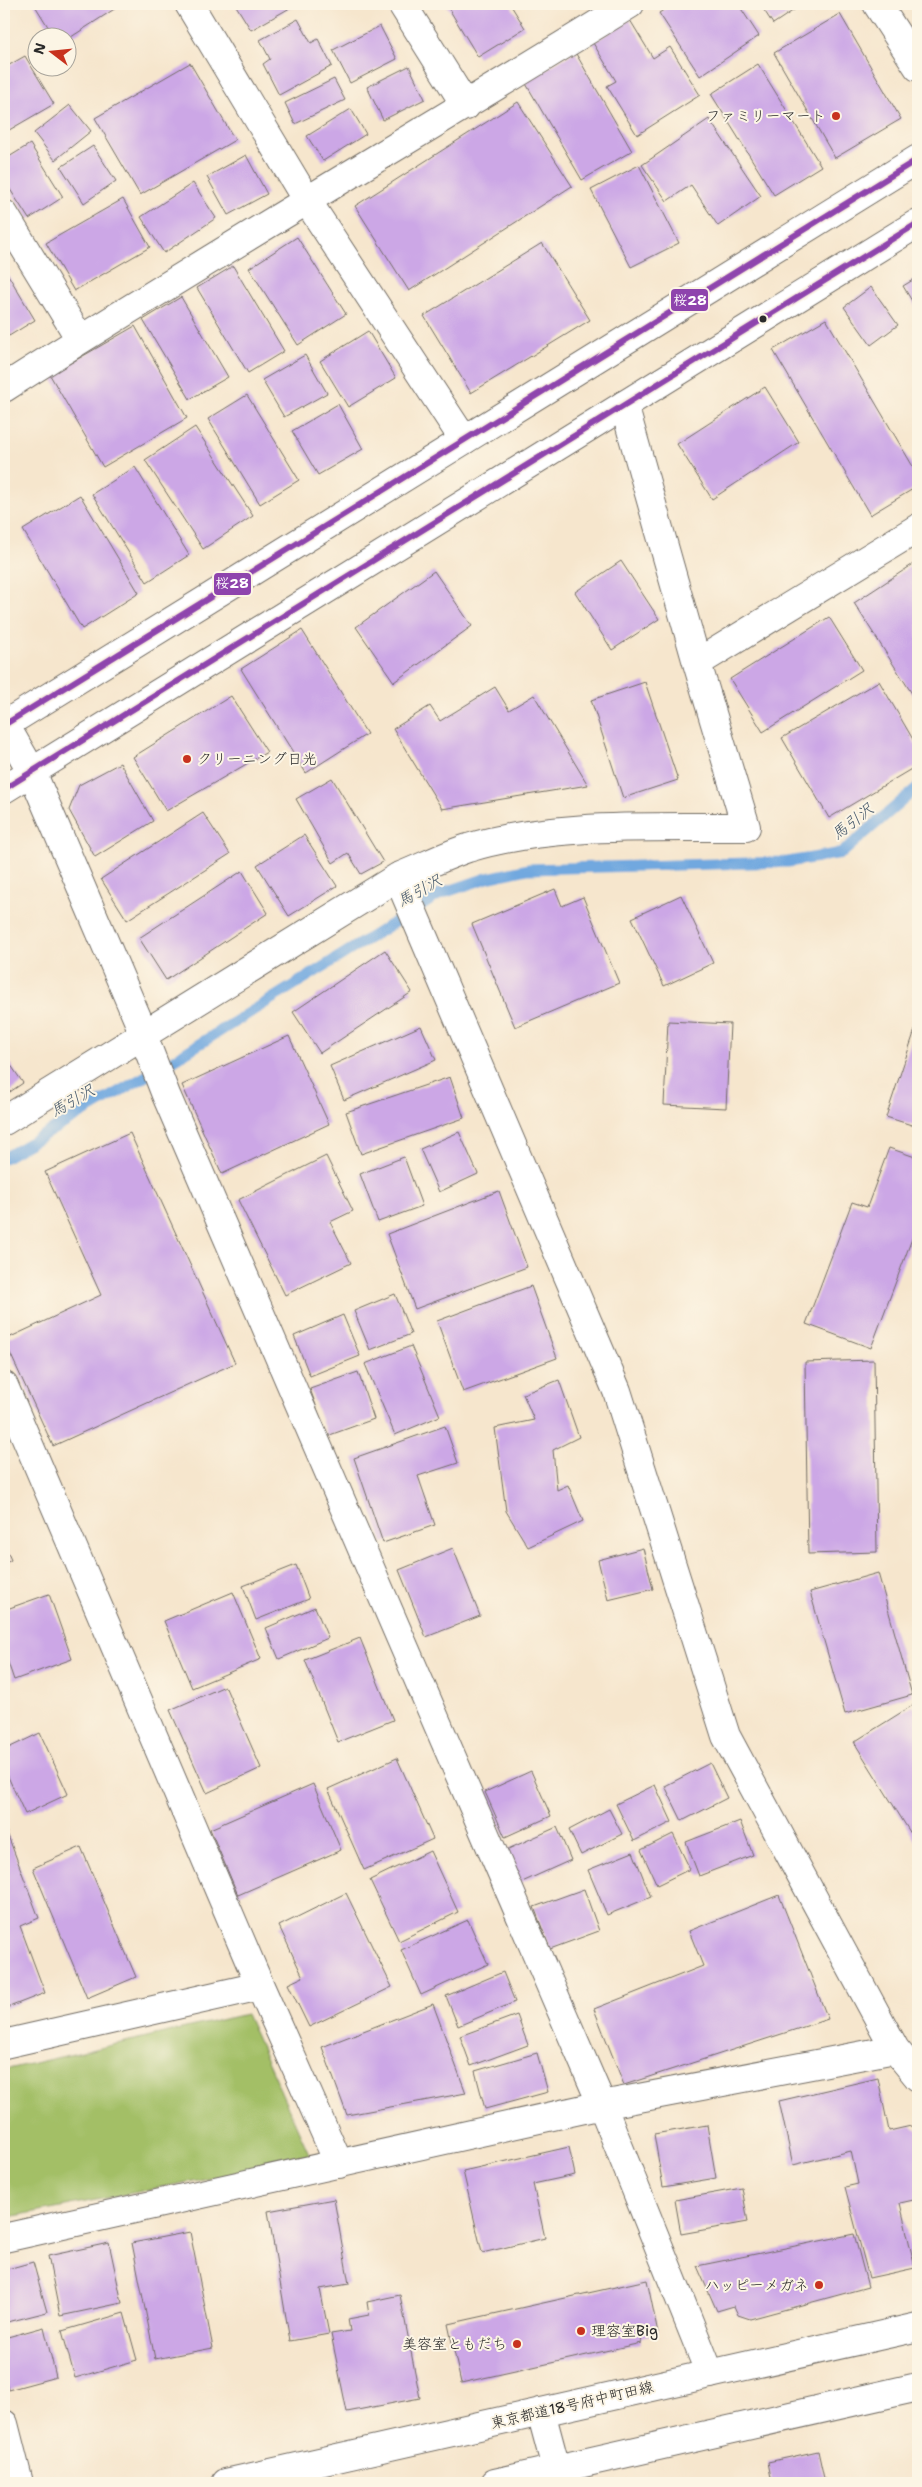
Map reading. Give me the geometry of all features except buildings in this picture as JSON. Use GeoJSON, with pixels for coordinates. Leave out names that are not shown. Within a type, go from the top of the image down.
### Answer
{"type":"FeatureCollection","features":[{"type":"Feature","properties":{"kind":"street"},"geometry":{"type":"LineString","coordinates":[[189,4],[306,199],[464,440]]}},
{"type":"Feature","properties":{"kind":"street"},"geometry":{"type":"LineString","coordinates":[[402,4],[466,106]]}},
{"type":"Feature","properties":{"kind":"street"},"geometry":{"type":"LineString","coordinates":[[4,388],[306,199],[466,106],[630,4]]}},
{"type":"Feature","properties":{"kind":"street"},"geometry":{"type":"LineString","coordinates":[[877,4],[918,67]]}},
{"type":"Feature","properties":{"kind":"street"},"geometry":{"type":"LineString","coordinates":[[710,2374],[602,2105],[166,1095],[145,1040],[32,772],[4,724],[918,159]]}},
{"type":"Feature","properties":{"kind":"street"},"geometry":{"type":"LineString","coordinates":[[4,214],[80,339]]}},
{"type":"Feature","properties":{"kind":"street"},"geometry":{"type":"LineString","coordinates":[[4,789],[918,223]]}},
{"type":"Feature","properties":{"kind":"street"},"geometry":{"type":"LineString","coordinates":[[4,1121],[145,1040],[400,884],[468,848],[529,834],[609,829],[746,827],[697,663],[624,405]]}},
{"type":"Feature","properties":{"kind":"street"},"geometry":{"type":"LineString","coordinates":[[697,663],[918,528]]}},
{"type":"Feature","properties":{"kind":"street"},"geometry":{"type":"LineString","coordinates":[[400,884],[617,1391],[726,1736],[896,2049],[918,2077]]}},
{"type":"Feature","properties":{"kind":"street"},"geometry":{"type":"LineString","coordinates":[[4,1386],[260,1986],[339,2164]]}},
{"type":"Feature","properties":{"kind":"street"},"geometry":{"type":"LineString","coordinates":[[4,2044],[260,1986]]}},
{"type":"Feature","properties":{"kind":"street"},"geometry":{"type":"LineString","coordinates":[[4,2238],[602,2105],[896,2049]]}},
{"type":"Feature","properties":{"kind":"street","name":"東京都道18号府中町田線"},"geometry":{"type":"LineString","coordinates":[[226,2483],[918,2327]]}},
{"type":"Feature","properties":{"kind":"street"},"geometry":{"type":"LineString","coordinates":[[495,2483],[559,2476],[918,2387]]}},
{"type":"Feature","properties":{"kind":"street"},"geometry":{"type":"LineString","coordinates":[[541,2412],[559,2476]]}},
{"type":"Feature","properties":{"kind":"street"},"geometry":{"type":"LineString","coordinates":[[4,2424],[19,2483]]}},
{"type":"Feature","properties":{"kind":"green space"},"geometry":{"type":"Polygon","coordinates":[[[246,2014],[311,2158],[4,2218],[4,2070],[246,2014]]]}},
{"type":"Feature","properties":{"kind":"waterway","name":"馬引沢"},"geometry":{"type":"LineString","coordinates":[[4,1158],[172,1061],[440,894],[487,878],[528,869],[788,862],[842,853],[918,787]]}},
{"type":"Feature","properties":{"kind":"transit line","name":"桜28"},"geometry":{"type":"LineString","coordinates":[[4,725],[918,159]]}},
{"type":"Feature","properties":{"kind":"transit line","name":"桜28"},"geometry":{"type":"LineString","coordinates":[[4,789],[918,223]]}},
{"type":"Feature","properties":{"kind":"place","name":"ファミリーマート"},"geometry":{"type":"Point","coordinates":[836,116]}},
{"type":"Feature","properties":{"kind":"place","name":"クリーニング日光"},"geometry":{"type":"Point","coordinates":[187,759]}},
{"type":"Feature","properties":{"kind":"place","name":"ハッピーメガネ"},"geometry":{"type":"Point","coordinates":[819,2285]}},
{"type":"Feature","properties":{"kind":"place","name":"理容室Big"},"geometry":{"type":"Point","coordinates":[581,2331]}},
{"type":"Feature","properties":{"kind":"place","name":"美容室ともだち"},"geometry":{"type":"Point","coordinates":[517,2344]}}]}
